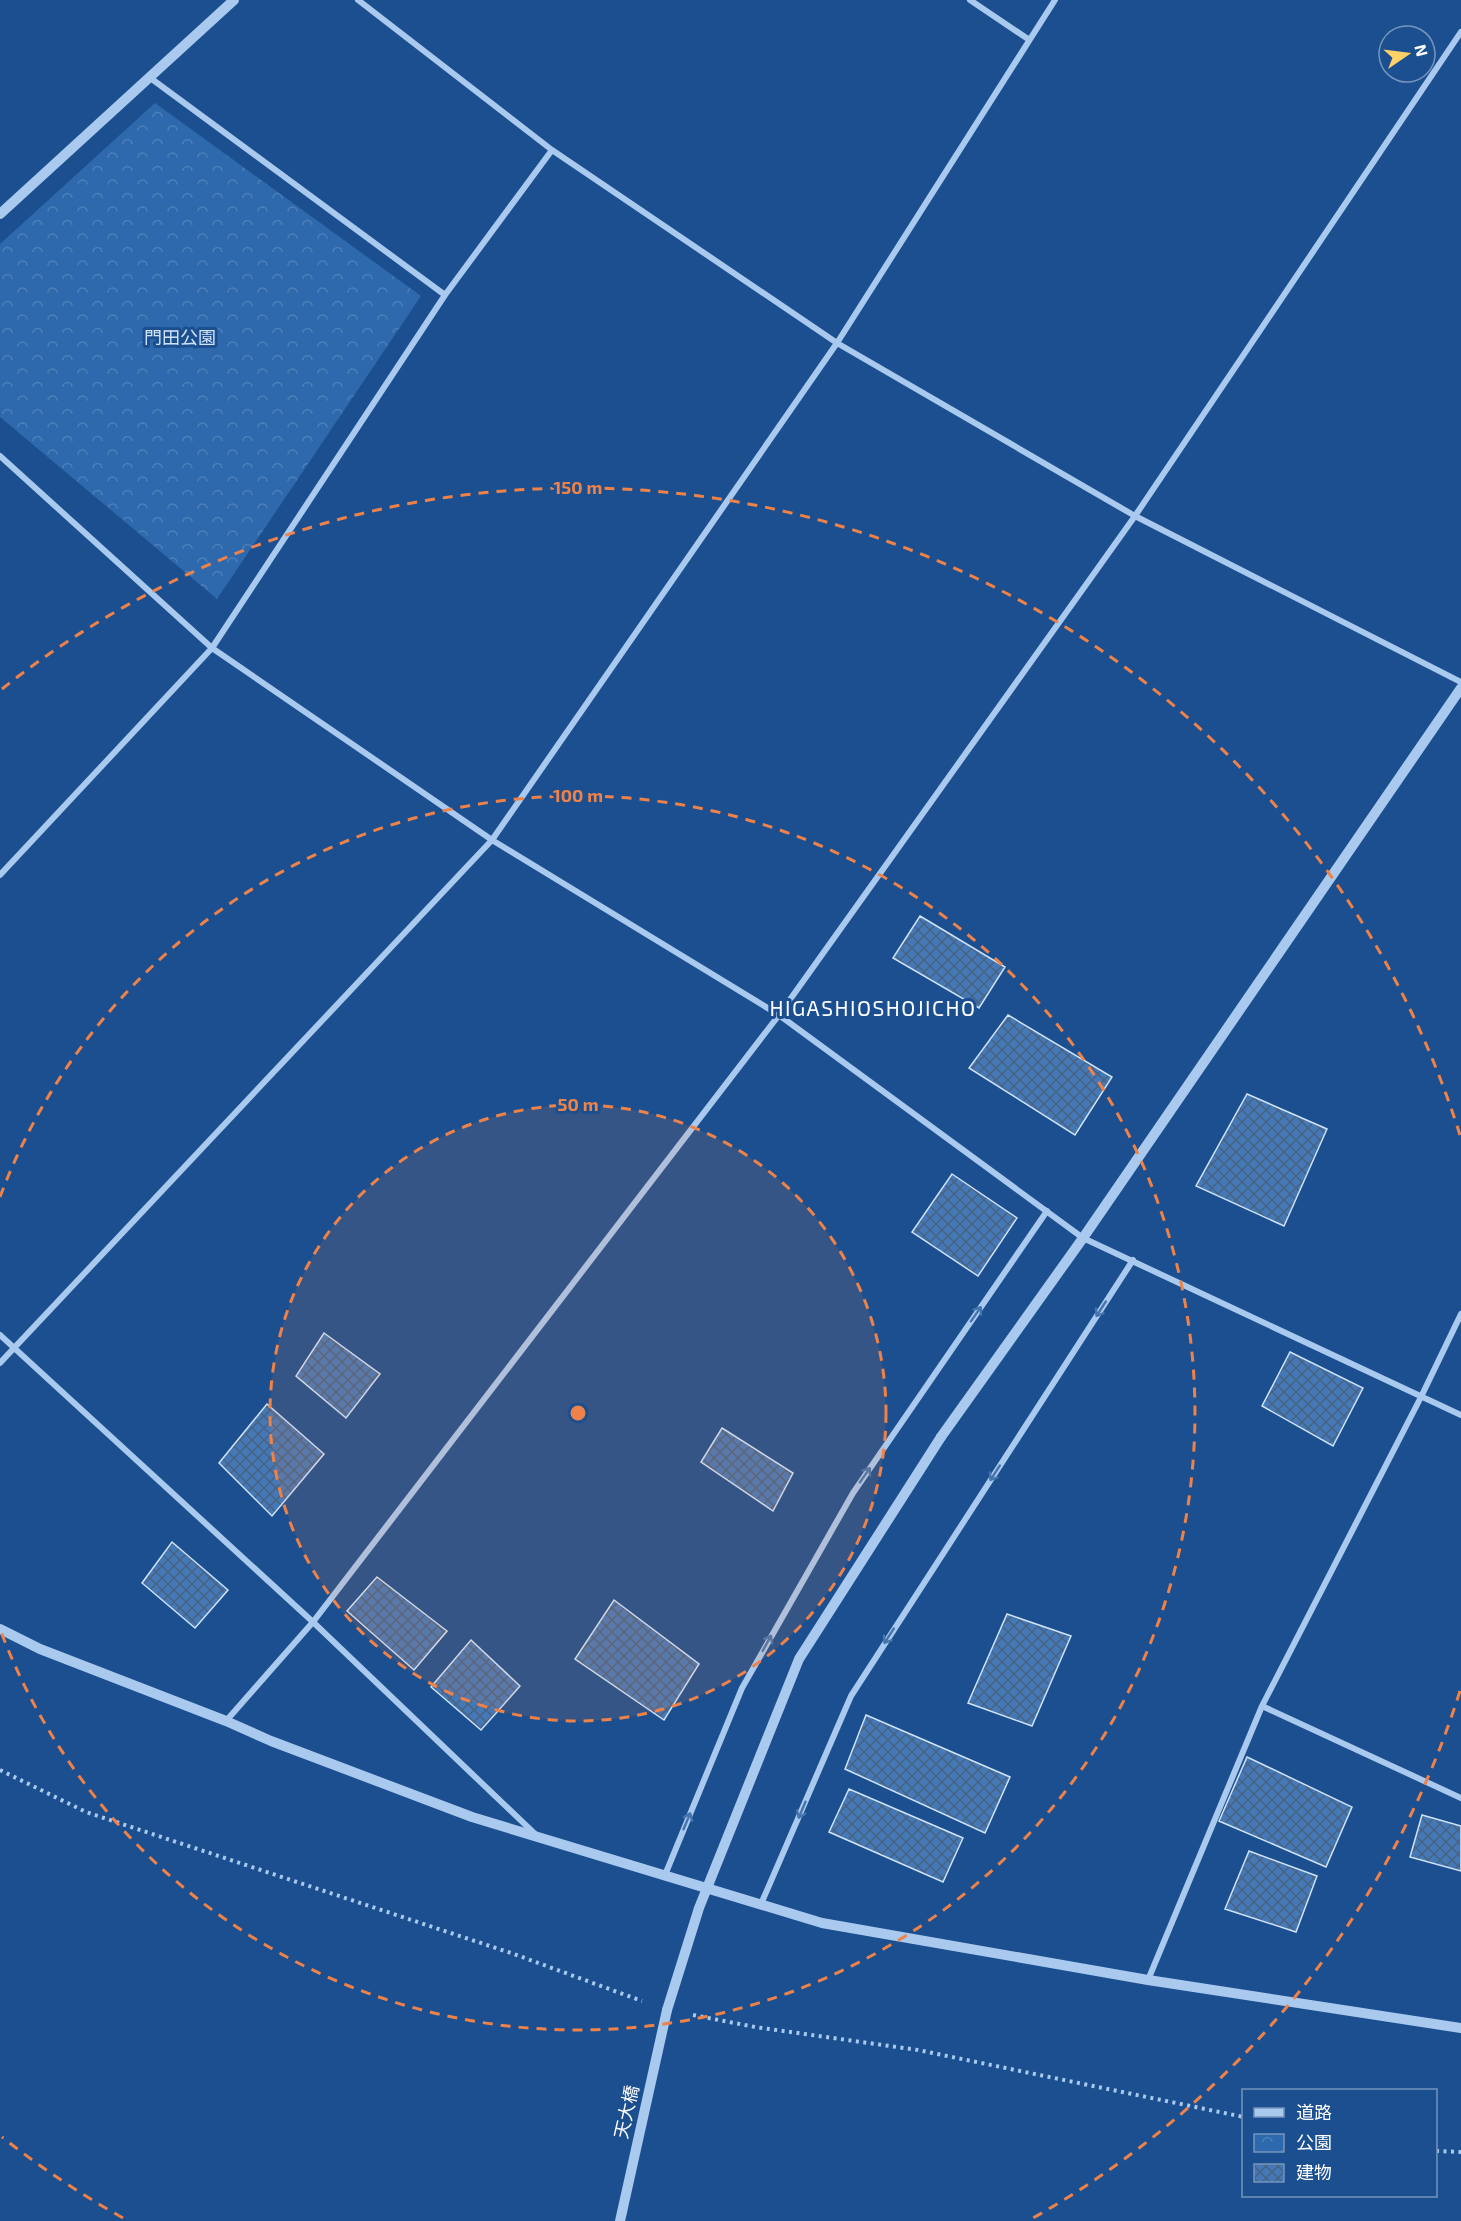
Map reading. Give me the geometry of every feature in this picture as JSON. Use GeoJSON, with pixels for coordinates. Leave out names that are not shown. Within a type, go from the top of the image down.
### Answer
{"type":"FeatureCollection","features":[{"type":"Feature","properties":{"kind":"street"},"geometry":{"type":"LineString","coordinates":[[0,214],[234,0]]}},
{"type":"Feature","properties":{"kind":"street"},"geometry":{"type":"LineString","coordinates":[[358,0],[552,150],[837,343],[1136,516],[1461,682]]}},
{"type":"Feature","properties":{"kind":"street"},"geometry":{"type":"LineString","coordinates":[[970,0],[1028,39]]}},
{"type":"Feature","properties":{"kind":"street"},"geometry":{"type":"LineString","coordinates":[[0,1363],[492,840],[837,343],[1028,39],[1055,0]]}},
{"type":"Feature","properties":{"kind":"street"},"geometry":{"type":"LineString","coordinates":[[226,1721],[313,1622],[778,1015],[1136,516],[1461,32]]}},
{"type":"Feature","properties":{"kind":"street"},"geometry":{"type":"LineString","coordinates":[[149,77],[445,295]]}},
{"type":"Feature","properties":{"kind":"street"},"geometry":{"type":"LineString","coordinates":[[0,875],[212,648],[445,295],[552,150]]}},
{"type":"Feature","properties":{"kind":"street"},"geometry":{"type":"LineString","coordinates":[[0,456],[212,648],[492,840],[778,1015],[1083,1239],[1133,1260],[1461,1415]]}},
{"type":"Feature","properties":{"kind":"street","name":"天大橋"},"geometry":{"type":"LineString","coordinates":[[620,2221],[667,2010],[699,1908],[799,1659],[941,1437],[1083,1239],[1461,687]]}},
{"type":"Feature","properties":{"kind":"street"},"geometry":{"type":"LineString","coordinates":[[664,1875],[742,1688],[853,1493],[1047,1211]]}},
{"type":"Feature","properties":{"kind":"street"},"geometry":{"type":"LineString","coordinates":[[761,1904],[851,1696],[1133,1260]]}},
{"type":"Feature","properties":{"kind":"street"},"geometry":{"type":"LineString","coordinates":[[1148,1980],[1262,1706],[1421,1397],[1461,1314]]}},
{"type":"Feature","properties":{"kind":"street"},"geometry":{"type":"LineString","coordinates":[[0,1335],[313,1622],[537,1836]]}},
{"type":"Feature","properties":{"kind":"street"},"geometry":{"type":"LineString","coordinates":[[0,1629],[40,1649],[226,1721],[270,1741],[472,1817],[822,1923],[1148,1980],[1461,2028]]}},
{"type":"Feature","properties":{"kind":"street"},"geometry":{"type":"LineString","coordinates":[[1262,1706],[1461,1798]]}},
{"type":"Feature","properties":{"kind":"path"},"geometry":{"type":"LineString","coordinates":[[0,1770],[86,1812],[489,1946],[667,2010],[755,2027],[918,2050],[1242,2117]]}},
{"type":"Feature","properties":{"kind":"path"},"geometry":{"type":"LineString","coordinates":[[1437,2151],[1461,2152]]}},
{"type":"Feature","properties":{"kind":"green space","name":"門田公園"},"geometry":{"type":"Polygon","coordinates":[[[155,103],[421,296],[217,599],[0,417],[0,244],[155,103]]]}},
{"type":"Feature","properties":{"kind":"building"},"geometry":{"type":"Polygon","coordinates":[[[920,916],[1005,967],[979,1008],[893,958],[920,916]]]}},
{"type":"Feature","properties":{"kind":"building"},"geometry":{"type":"Polygon","coordinates":[[[1008,1015],[1112,1077],[1075,1135],[969,1068],[1008,1015]]]}},
{"type":"Feature","properties":{"kind":"building"},"geometry":{"type":"Polygon","coordinates":[[[1247,1094],[1327,1129],[1284,1226],[1196,1186],[1247,1094]]]}},
{"type":"Feature","properties":{"kind":"building"},"geometry":{"type":"Polygon","coordinates":[[[952,1174],[1017,1218],[978,1276],[912,1232],[952,1174]]]}},
{"type":"Feature","properties":{"kind":"building"},"geometry":{"type":"Polygon","coordinates":[[[324,1333],[380,1374],[346,1418],[296,1376],[324,1333]]]}},
{"type":"Feature","properties":{"kind":"building"},"geometry":{"type":"Polygon","coordinates":[[[1290,1352],[1363,1388],[1333,1446],[1262,1406],[1290,1352]]]}},
{"type":"Feature","properties":{"kind":"building"},"geometry":{"type":"Polygon","coordinates":[[[267,1404],[324,1454],[272,1516],[219,1463],[267,1404]]]}},
{"type":"Feature","properties":{"kind":"building"},"geometry":{"type":"Polygon","coordinates":[[[722,1428],[793,1473],[773,1511],[701,1462],[722,1428]]]}},
{"type":"Feature","properties":{"kind":"building"},"geometry":{"type":"Polygon","coordinates":[[[172,1542],[228,1590],[195,1628],[142,1583],[172,1542]]]}},
{"type":"Feature","properties":{"kind":"building"},"geometry":{"type":"Polygon","coordinates":[[[377,1577],[447,1631],[414,1670],[347,1611],[377,1577]]]}},
{"type":"Feature","properties":{"kind":"building"},"geometry":{"type":"Polygon","coordinates":[[[614,1600],[699,1664],[664,1720],[575,1659],[614,1600]]]}},
{"type":"Feature","properties":{"kind":"building"},"geometry":{"type":"Polygon","coordinates":[[[1007,1614],[1071,1636],[1032,1726],[968,1703],[1007,1614]]]}},
{"type":"Feature","properties":{"kind":"building"},"geometry":{"type":"Polygon","coordinates":[[[471,1640],[520,1686],[481,1730],[431,1687],[471,1640]]]}},
{"type":"Feature","properties":{"kind":"building"},"geometry":{"type":"Polygon","coordinates":[[[866,1715],[1010,1777],[985,1833],[845,1769],[866,1715]]]}},
{"type":"Feature","properties":{"kind":"building"},"geometry":{"type":"Polygon","coordinates":[[[1247,1757],[1352,1807],[1326,1867],[1219,1821],[1247,1757]]]}},
{"type":"Feature","properties":{"kind":"building"},"geometry":{"type":"Polygon","coordinates":[[[849,1789],[963,1838],[943,1882],[829,1832],[849,1789]]]}},
{"type":"Feature","properties":{"kind":"building"},"geometry":{"type":"Polygon","coordinates":[[[1422,1815],[1461,1826],[1461,1871],[1410,1857],[1422,1815]]]}},
{"type":"Feature","properties":{"kind":"building"},"geometry":{"type":"Polygon","coordinates":[[[1249,1851],[1317,1876],[1296,1932],[1225,1909],[1249,1851]]]}},
{"type":"Feature","properties":{"kind":"district","name":"HIGASHIOSHOJICHO"},"geometry":{"type":"Point","coordinates":[873,1009]}}]}
